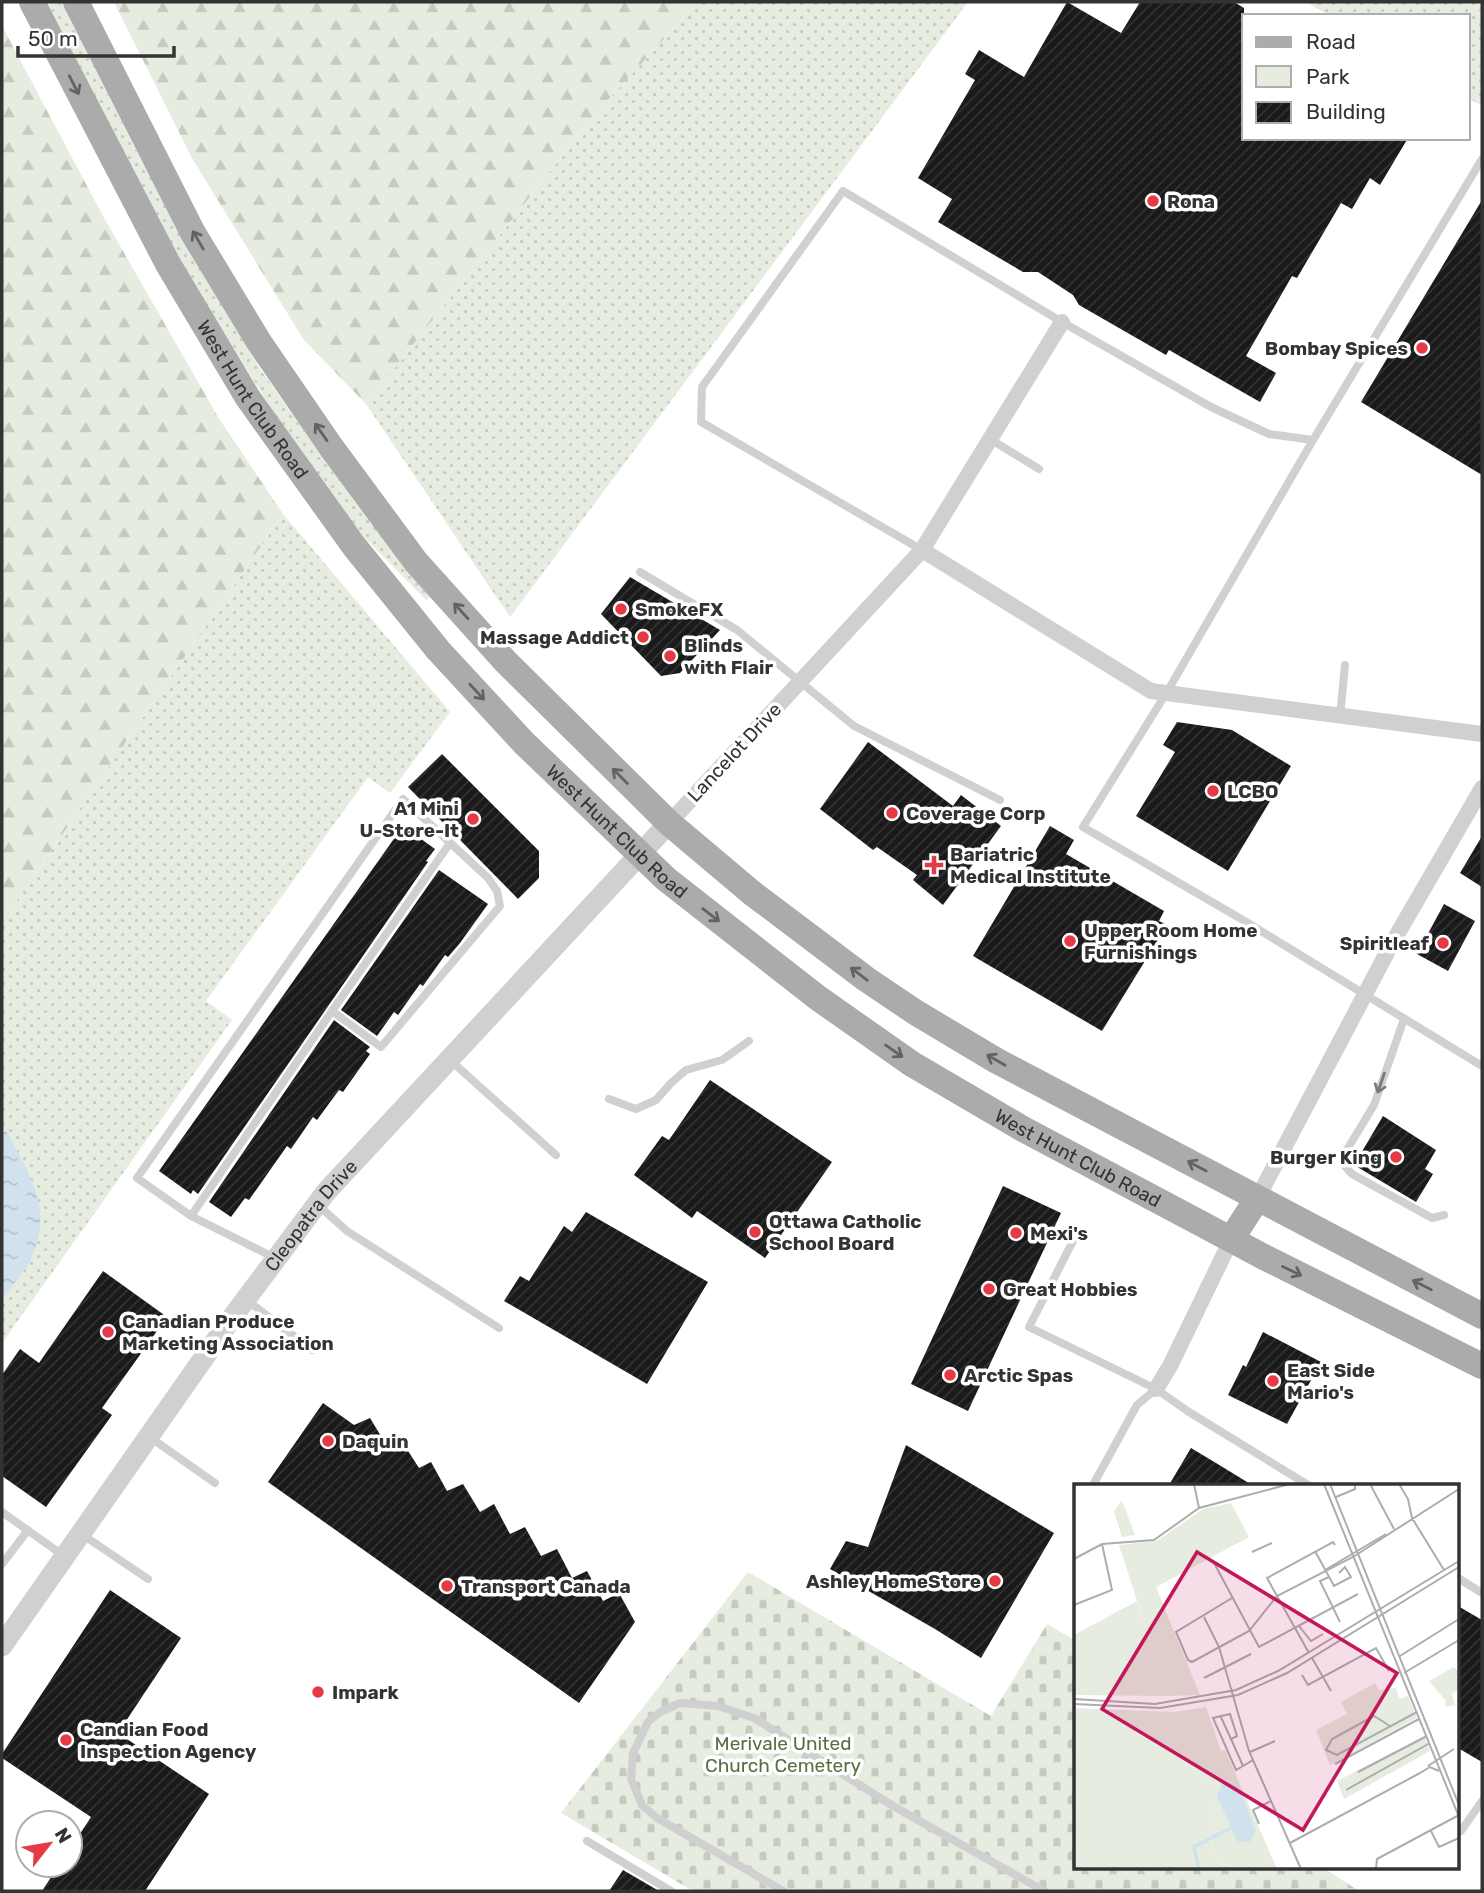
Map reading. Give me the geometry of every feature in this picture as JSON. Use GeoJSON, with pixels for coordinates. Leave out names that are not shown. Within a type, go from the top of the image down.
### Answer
{"type":"FeatureCollection","features":[{"type":"Feature","properties":{"kind":"main road","name":"West Hunt Club Road"},"geometry":{"type":"LineString","coordinates":[[32,2],[167,264],[248,398],[355,546],[438,650],[524,743],[666,879],[818,998],[912,1064],[1023,1129],[1264,1256],[1482,1366]]}},
{"type":"Feature","properties":{"kind":"main road","name":"West Hunt Club Road"},"geometry":{"type":"LineString","coordinates":[[76,2],[194,233],[259,342],[331,447],[416,562],[506,662],[669,823],[751,893],[915,1012],[997,1061],[1482,1316]]}},
{"type":"Feature","properties":{"kind":"main road"},"geometry":{"type":"LineString","coordinates":[[1232,1238],[1257,1199]]}},
{"type":"Feature","properties":{"kind":"street","name":"Lancelot Drive"},"geometry":{"type":"LineString","coordinates":[[669,823],[922,550],[1062,322]]}},
{"type":"Feature","properties":{"kind":"street"},"geometry":{"type":"LineString","coordinates":[[922,550],[1152,691],[1482,734]]}},
{"type":"Feature","properties":{"kind":"street"},"geometry":{"type":"LineString","coordinates":[[1257,1199],[1364,994],[1482,788]]}},
{"type":"Feature","properties":{"kind":"street","name":"Cleopatra Drive"},"geometry":{"type":"LineString","coordinates":[[2,1646],[245,1299],[316,1204],[669,823]]}},
{"type":"Feature","properties":{"kind":"street"},"geometry":{"type":"LineString","coordinates":[[1156,1389],[1170,1366],[1232,1238]]}},
{"type":"Feature","properties":{"kind":"lane"},"geometry":{"type":"LineString","coordinates":[[1482,159],[1313,440],[1167,692],[1083,827],[1482,1066]]}},
{"type":"Feature","properties":{"kind":"lane"},"geometry":{"type":"LineString","coordinates":[[922,550],[701,422],[702,387],[844,191],[1062,322],[1211,407],[1269,434],[1313,440]]}},
{"type":"Feature","properties":{"kind":"lane"},"geometry":{"type":"LineString","coordinates":[[990,439],[1040,468]]}},
{"type":"Feature","properties":{"kind":"lane"},"geometry":{"type":"LineString","coordinates":[[640,572],[737,630],[854,726],[1000,800]]}},
{"type":"Feature","properties":{"kind":"lane"},"geometry":{"type":"LineString","coordinates":[[1340,716],[1345,665]]}},
{"type":"Feature","properties":{"kind":"lane"},"geometry":{"type":"LineString","coordinates":[[275,1258],[191,1216],[137,1178],[403,799],[488,878],[497,891],[500,906],[381,1047],[332,1011]]}},
{"type":"Feature","properties":{"kind":"lane"},"geometry":{"type":"LineString","coordinates":[[191,1216],[450,843]]}},
{"type":"Feature","properties":{"kind":"lane"},"geometry":{"type":"LineString","coordinates":[[1404,1019],[1374,1105],[1345,1153],[1343,1164],[1352,1174],[1432,1218],[1444,1215]]}},
{"type":"Feature","properties":{"kind":"lane"},"geometry":{"type":"LineString","coordinates":[[609,1099],[636,1109],[646,1105],[656,1100],[686,1070],[722,1060],[748,1041]]}},
{"type":"Feature","properties":{"kind":"lane"},"geometry":{"type":"LineString","coordinates":[[450,1060],[556,1155]]}},
{"type":"Feature","properties":{"kind":"lane"},"geometry":{"type":"LineString","coordinates":[[316,1204],[347,1231],[499,1328]]}},
{"type":"Feature","properties":{"kind":"lane"},"geometry":{"type":"LineString","coordinates":[[1073,1241],[1029,1327],[1156,1389],[1306,1484]]}},
{"type":"Feature","properties":{"kind":"lane"},"geometry":{"type":"LineString","coordinates":[[245,1299],[312,1350]]}},
{"type":"Feature","properties":{"kind":"lane"},"geometry":{"type":"LineString","coordinates":[[1094,1484],[1137,1405],[1156,1389]]}},
{"type":"Feature","properties":{"kind":"lane"},"geometry":{"type":"LineString","coordinates":[[149,1436],[215,1483]]}},
{"type":"Feature","properties":{"kind":"lane"},"geometry":{"type":"LineString","coordinates":[[2,1512],[64,1556]]}},
{"type":"Feature","properties":{"kind":"lane"},"geometry":{"type":"LineString","coordinates":[[2,1564],[28,1530]]}},
{"type":"Feature","properties":{"kind":"lane"},"geometry":{"type":"LineString","coordinates":[[80,1534],[148,1579]]}},
{"type":"Feature","properties":{"kind":"lane"},"geometry":{"type":"LineString","coordinates":[[1460,1579],[1482,1593]]}},
{"type":"Feature","properties":{"kind":"lane"},"geometry":{"type":"LineString","coordinates":[[783,1891],[657,1818],[642,1805],[631,1779],[633,1753],[648,1722],[660,1712],[680,1703],[718,1706],[754,1718],[893,1806],[1044,1891]]}},
{"type":"Feature","properties":{"kind":"lane"},"geometry":{"type":"LineString","coordinates":[[1461,1830],[1482,1801]]}},
{"type":"Feature","properties":{"kind":"lane"},"geometry":{"type":"LineString","coordinates":[[587,1841],[671,1891]]}},
{"type":"Feature","properties":{"kind":"green space"},"geometry":{"type":"Polygon","coordinates":[[[47,2],[62,2],[139,156],[261,370],[331,469],[430,597],[426,600],[365,538],[270,407],[181,262],[47,2]]]}},
{"type":"Feature","properties":{"kind":"green space"},"geometry":{"type":"Polygon","coordinates":[[[114,2],[698,2],[597,112],[366,404],[304,340],[193,160],[114,2]]]}},
{"type":"Feature","properties":{"kind":"green space"},"geometry":{"type":"Polygon","coordinates":[[[698,2],[968,2],[510,617],[366,404],[597,112],[698,2]]]}},
{"type":"Feature","properties":{"kind":"green space"},"geometry":{"type":"Polygon","coordinates":[[[1306,2],[1482,2],[1482,106],[1470,99],[1470,14],[1327,14],[1306,2]]]}},
{"type":"Feature","properties":{"kind":"green space"},"geometry":{"type":"Polygon","coordinates":[[[2,26],[103,216],[218,417],[283,514],[2,922],[2,26]]]}},
{"type":"Feature","properties":{"kind":"green space"},"geometry":{"type":"Polygon","coordinates":[[[283,514],[450,712],[390,793],[368,777],[206,1001],[232,1020],[2,1343],[2,922],[283,514]]]}},
{"type":"Feature","properties":{"kind":"green space","name":"Merivale United Church Cemetery"},"geometry":{"type":"Polygon","coordinates":[[[748,1572],[991,1716],[1047,1624],[1074,1640],[1074,1868],[1324,1868],[1359,1891],[693,1891],[561,1813],[748,1572]]]}},
{"type":"Feature","properties":{"kind":"water"},"geometry":{"type":"Polygon","coordinates":[[[2,1131],[7,1132],[31,1179],[40,1209],[40,1225],[38,1241],[31,1259],[2,1299],[2,1131]]]}},
{"type":"Feature","properties":{"kind":"building","name":"Rona"},"geometry":{"type":"Polygon","coordinates":[[[1067,2],[1121,33],[1140,2],[1234,2],[1244,8],[1242,140],[1407,140],[1380,185],[1370,178],[1352,209],[1341,203],[1297,278],[1292,276],[1246,356],[1276,373],[1260,402],[1169,350],[1166,355],[1079,305],[1073,295],[1038,272],[1023,272],[938,222],[952,199],[918,178],[975,80],[965,74],[979,50],[1024,77],[1067,2]]]}},
{"type":"Feature","properties":{"kind":"building"},"geometry":{"type":"Polygon","coordinates":[[[1482,200],[1482,475],[1361,402],[1482,200]]]}},
{"type":"Feature","properties":{"kind":"building"},"geometry":{"type":"Polygon","coordinates":[[[630,577],[720,630],[680,673],[661,676],[601,614],[630,577]]]}},
{"type":"Feature","properties":{"kind":"building","name":"LCBO"},"geometry":{"type":"Polygon","coordinates":[[[1177,722],[1232,730],[1291,766],[1228,871],[1136,816],[1175,752],[1163,745],[1177,722]]]}},
{"type":"Feature","properties":{"kind":"building"},"geometry":{"type":"Polygon","coordinates":[[[868,742],[953,806],[961,795],[1001,826],[943,905],[913,880],[917,875],[877,847],[873,850],[820,809],[868,742]]]}},
{"type":"Feature","properties":{"kind":"building","name":"A1 Mini U-Store-It"},"geometry":{"type":"Polygon","coordinates":[[[442,754],[539,851],[539,878],[518,899],[408,787],[442,754]]]}},
{"type":"Feature","properties":{"kind":"building"},"geometry":{"type":"Polygon","coordinates":[[[403,826],[435,849],[426,861],[428,862],[198,1194],[193,1190],[191,1194],[159,1171],[403,826]]]}},
{"type":"Feature","properties":{"kind":"building","name":"Upper Room Home Furnishings"},"geometry":{"type":"Polygon","coordinates":[[[1050,826],[1074,840],[1066,854],[1164,911],[1159,921],[1167,925],[1102,1031],[973,956],[1050,826]]]}},
{"type":"Feature","properties":{"kind":"building"},"geometry":{"type":"Polygon","coordinates":[[[1482,836],[1482,887],[1460,873],[1482,836]]]}},
{"type":"Feature","properties":{"kind":"building"},"geometry":{"type":"Polygon","coordinates":[[[439,870],[488,904],[460,943],[448,957],[445,955],[423,986],[420,984],[398,1015],[394,1012],[377,1036],[341,1010],[439,870]]]}},
{"type":"Feature","properties":{"kind":"building","name":"Spiritleaf"},"geometry":{"type":"Polygon","coordinates":[[[1444,904],[1475,921],[1448,971],[1417,954],[1444,904]]]}},
{"type":"Feature","properties":{"kind":"building"},"geometry":{"type":"Polygon","coordinates":[[[334,1020],[370,1047],[366,1051],[370,1054],[343,1092],[339,1090],[317,1120],[313,1117],[291,1149],[287,1146],[249,1200],[245,1198],[231,1217],[209,1202],[334,1020]]]}},
{"type":"Feature","properties":{"kind":"building"},"geometry":{"type":"Polygon","coordinates":[[[710,1080],[832,1162],[765,1258],[697,1211],[692,1218],[634,1175],[662,1136],[669,1140],[710,1080]]]}},
{"type":"Feature","properties":{"kind":"building","name":"Burger King"},"geometry":{"type":"Polygon","coordinates":[[[1383,1116],[1436,1150],[1425,1169],[1433,1174],[1416,1202],[1354,1165],[1383,1116]]]}},
{"type":"Feature","properties":{"kind":"building"},"geometry":{"type":"Polygon","coordinates":[[[1003,1186],[1061,1213],[968,1411],[911,1384],[1003,1186]]]}},
{"type":"Feature","properties":{"kind":"building"},"geometry":{"type":"Polygon","coordinates":[[[586,1212],[708,1282],[647,1384],[504,1301],[520,1276],[529,1281],[564,1226],[572,1232],[586,1212]]]}},
{"type":"Feature","properties":{"kind":"building"},"geometry":{"type":"Polygon","coordinates":[[[103,1271],[167,1317],[102,1408],[112,1415],[46,1507],[2,1476],[2,1375],[20,1349],[39,1363],[103,1271]]]}},
{"type":"Feature","properties":{"kind":"building","name":"East Side Mario's"},"geometry":{"type":"Polygon","coordinates":[[[1263,1332],[1321,1362],[1287,1424],[1228,1395],[1243,1365],[1246,1367],[1263,1332]]]}},
{"type":"Feature","properties":{"kind":"building"},"geometry":{"type":"Polygon","coordinates":[[[323,1403],[354,1425],[370,1418],[387,1446],[401,1440],[419,1468],[431,1462],[447,1491],[463,1484],[480,1512],[494,1504],[510,1534],[525,1527],[541,1556],[557,1549],[572,1578],[587,1571],[603,1601],[619,1593],[635,1622],[579,1703],[268,1482],[323,1403]]]}},
{"type":"Feature","properties":{"kind":"building"},"geometry":{"type":"Polygon","coordinates":[[[906,1445],[1054,1533],[981,1658],[830,1569],[846,1541],[868,1547],[906,1445]]]}},
{"type":"Feature","properties":{"kind":"building"},"geometry":{"type":"Polygon","coordinates":[[[1191,1448],[1250,1484],[1170,1484],[1191,1448]]]}},
{"type":"Feature","properties":{"kind":"building","name":"Candian Food Inspection Agency"},"geometry":{"type":"Polygon","coordinates":[[[110,1590],[181,1638],[118,1733],[209,1794],[145,1891],[42,1891],[50,1879],[84,1879],[84,1828],[91,1817],[84,1812],[84,1809],[79,1809],[2,1758],[2,1754],[110,1590]]]}},
{"type":"Feature","properties":{"kind":"building"},"geometry":{"type":"Polygon","coordinates":[[[1460,1607],[1482,1620],[1482,1762],[1460,1749],[1460,1607]]]}},
{"type":"Feature","properties":{"kind":"building"},"geometry":{"type":"Polygon","coordinates":[[[623,1870],[659,1891],[609,1891],[623,1870]]]}},
{"type":"Feature","properties":{"kind":"place","name":"Rona"},"geometry":{"type":"Point","coordinates":[1153,201]}},
{"type":"Feature","properties":{"kind":"place","name":"Bombay Spices"},"geometry":{"type":"Point","coordinates":[1422,348]}},
{"type":"Feature","properties":{"kind":"place","name":"SmokeFX"},"geometry":{"type":"Point","coordinates":[621,609]}},
{"type":"Feature","properties":{"kind":"place","name":"Massage Addict"},"geometry":{"type":"Point","coordinates":[643,637]}},
{"type":"Feature","properties":{"kind":"place","name":"Blinds with Flair"},"geometry":{"type":"Point","coordinates":[670,656]}},
{"type":"Feature","properties":{"kind":"place","name":"LCBO"},"geometry":{"type":"Point","coordinates":[1213,791]}},
{"type":"Feature","properties":{"kind":"place","name":"Coverage Corp"},"geometry":{"type":"Point","coordinates":[892,813]}},
{"type":"Feature","properties":{"kind":"place","name":"A1 Mini U-Store-It"},"geometry":{"type":"Point","coordinates":[473,819]}},
{"type":"Feature","properties":{"kind":"place","name":"Bariatric Medical Institute"},"geometry":{"type":"Point","coordinates":[934,865]}},
{"type":"Feature","properties":{"kind":"place","name":"Upper Room Home Furnishings"},"geometry":{"type":"Point","coordinates":[1070,941]}},
{"type":"Feature","properties":{"kind":"place","name":"Spiritleaf"},"geometry":{"type":"Point","coordinates":[1443,943]}},
{"type":"Feature","properties":{"kind":"place","name":"Burger King"},"geometry":{"type":"Point","coordinates":[1396,1157]}},
{"type":"Feature","properties":{"kind":"place","name":"Ottawa Catholic School Board"},"geometry":{"type":"Point","coordinates":[755,1232]}},
{"type":"Feature","properties":{"kind":"place","name":"Mexi's"},"geometry":{"type":"Point","coordinates":[1016,1233]}},
{"type":"Feature","properties":{"kind":"place","name":"Great Hobbies"},"geometry":{"type":"Point","coordinates":[989,1289]}},
{"type":"Feature","properties":{"kind":"place","name":"Canadian Produce Marketing Association"},"geometry":{"type":"Point","coordinates":[108,1332]}},
{"type":"Feature","properties":{"kind":"place","name":"Arctic Spas"},"geometry":{"type":"Point","coordinates":[950,1375]}},
{"type":"Feature","properties":{"kind":"place","name":"East Side Mario's"},"geometry":{"type":"Point","coordinates":[1273,1381]}},
{"type":"Feature","properties":{"kind":"place","name":"Daquin"},"geometry":{"type":"Point","coordinates":[328,1441]}},
{"type":"Feature","properties":{"kind":"place","name":"Ashley HomeStore"},"geometry":{"type":"Point","coordinates":[995,1581]}},
{"type":"Feature","properties":{"kind":"place","name":"Transport Canada"},"geometry":{"type":"Point","coordinates":[447,1586]}},
{"type":"Feature","properties":{"kind":"place","name":"Impark"},"geometry":{"type":"Point","coordinates":[318,1692]}},
{"type":"Feature","properties":{"kind":"place","name":"Candian Food Inspection Agency"},"geometry":{"type":"Point","coordinates":[66,1740]}}]}
